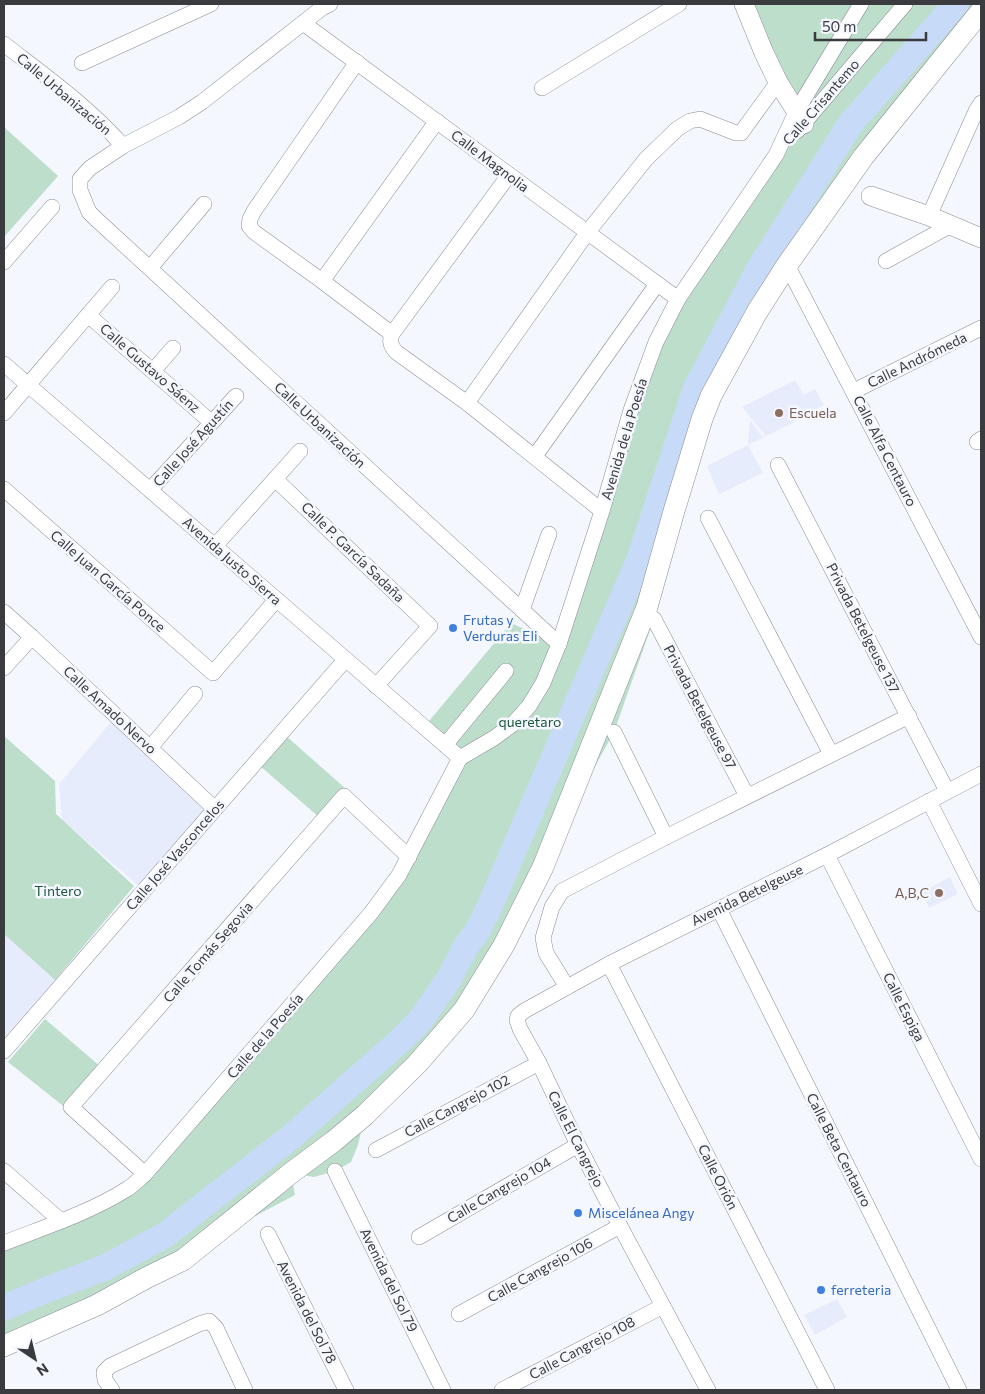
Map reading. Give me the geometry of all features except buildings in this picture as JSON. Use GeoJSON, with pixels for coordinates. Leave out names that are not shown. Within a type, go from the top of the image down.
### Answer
{"type":"FeatureCollection","features":[{"type":"Feature","properties":{"kind":"main road"},"geometry":{"type":"LineString","coordinates":[[4,1346],[97,1306],[146,1278],[183,1260],[365,1115],[417,1064],[464,1010],[504,945],[543,867],[647,607],[696,437],[711,396],[787,265],[864,156],[981,11]]}},
{"type":"Feature","properties":{"kind":"street"},"geometry":{"type":"LineString","coordinates":[[82,62],[210,4]]}},
{"type":"Feature","properties":{"kind":"street"},"geometry":{"type":"LineString","coordinates":[[123,146],[179,118],[322,8],[330,4]]}},
{"type":"Feature","properties":{"kind":"street"},"geometry":{"type":"LineString","coordinates":[[542,88],[679,4]]}},
{"type":"Feature","properties":{"kind":"street"},"geometry":{"type":"LineString","coordinates":[[744,4],[778,82],[800,118]]}},
{"type":"Feature","properties":{"kind":"street"},"geometry":{"type":"LineString","coordinates":[[800,118],[861,4]]}},
{"type":"Feature","properties":{"kind":"street","name":"Calle Crisantemo"},"geometry":{"type":"LineString","coordinates":[[800,118],[906,4]]}},
{"type":"Feature","properties":{"kind":"street","name":"Calle Magnolia"},"geometry":{"type":"LineString","coordinates":[[303,23],[678,299]]}},
{"type":"Feature","properties":{"kind":"street","name":"Calle Urbanización"},"geometry":{"type":"LineString","coordinates":[[4,44],[93,115],[110,130],[123,146],[90,168],[80,179],[80,190],[89,212],[559,644]]}},
{"type":"Feature","properties":{"kind":"street"},"geometry":{"type":"LineString","coordinates":[[357,62],[254,211],[249,226],[254,232],[392,334]]}},
{"type":"Feature","properties":{"kind":"street"},"geometry":{"type":"LineString","coordinates":[[467,403],[587,233],[646,159],[677,129],[690,121],[700,119],[736,133],[741,133],[778,82]]}},
{"type":"Feature","properties":{"kind":"street"},"geometry":{"type":"LineString","coordinates":[[929,216],[981,103]]}},
{"type":"Feature","properties":{"kind":"street","name":"Avenida de la Poesía"},"geometry":{"type":"LineString","coordinates":[[460,758],[494,738],[513,724],[529,706],[543,683],[559,644],[602,511],[631,410],[656,342],[678,299],[800,118]]}},
{"type":"Feature","properties":{"kind":"street"},"geometry":{"type":"LineString","coordinates":[[322,281],[437,121]]}},
{"type":"Feature","properties":{"kind":"street"},"geometry":{"type":"LineString","coordinates":[[510,176],[392,334],[390,339],[391,346],[396,352],[467,403],[535,456],[602,511]]}},
{"type":"Feature","properties":{"kind":"street"},"geometry":{"type":"LineString","coordinates":[[871,196],[929,216],[981,238]]}},
{"type":"Feature","properties":{"kind":"street"},"geometry":{"type":"LineString","coordinates":[[150,268],[204,204]]}},
{"type":"Feature","properties":{"kind":"street"},"geometry":{"type":"LineString","coordinates":[[4,262],[52,207]]}},
{"type":"Feature","properties":{"kind":"street"},"geometry":{"type":"LineString","coordinates":[[886,261],[951,225]]}},
{"type":"Feature","properties":{"kind":"street","name":"Calle Alfa Centauro"},"geometry":{"type":"LineString","coordinates":[[787,265],[981,637]]}},
{"type":"Feature","properties":{"kind":"street"},"geometry":{"type":"LineString","coordinates":[[535,456],[657,284]]}},
{"type":"Feature","properties":{"kind":"street"},"geometry":{"type":"LineString","coordinates":[[4,413],[112,287]]}},
{"type":"Feature","properties":{"kind":"street","name":"Calle Gustavo Sáenz"},"geometry":{"type":"LineString","coordinates":[[88,315],[211,422]]}},
{"type":"Feature","properties":{"kind":"street","name":"Calle Andrómeda"},"geometry":{"type":"LineString","coordinates":[[854,391],[981,328]]}},
{"type":"Feature","properties":{"kind":"street"},"geometry":{"type":"LineString","coordinates":[[153,371],[173,348]]}},
{"type":"Feature","properties":{"kind":"street","name":"Avenida Justo Sierra"},"geometry":{"type":"LineString","coordinates":[[4,364],[460,758]]}},
{"type":"Feature","properties":{"kind":"street","name":"Calle José Agustín"},"geometry":{"type":"LineString","coordinates":[[150,490],[236,396]]}},
{"type":"Feature","properties":{"kind":"street"},"geometry":{"type":"LineString","coordinates":[[214,546],[300,451]]}},
{"type":"Feature","properties":{"kind":"street","name":"Privada Betelgeuse 137"},"geometry":{"type":"LineString","coordinates":[[778,465],[947,791]]}},
{"type":"Feature","properties":{"kind":"street","name":"Calle P. García Sadaña"},"geometry":{"type":"LineString","coordinates":[[275,479],[430,626],[376,686]]}},
{"type":"Feature","properties":{"kind":"street","name":"Calle Juan García Ponce"},"geometry":{"type":"LineString","coordinates":[[4,488],[213,673],[276,600]]}},
{"type":"Feature","properties":{"kind":"street"},"geometry":{"type":"LineString","coordinates":[[708,518],[830,754]]}},
{"type":"Feature","properties":{"kind":"street"},"geometry":{"type":"LineString","coordinates":[[522,610],[549,534]]}},
{"type":"Feature","properties":{"kind":"street","name":"Calle Amado Nervo"},"geometry":{"type":"LineString","coordinates":[[4,612],[215,809]]}},
{"type":"Feature","properties":{"kind":"street","name":"Privada Betelgeuse 97"},"geometry":{"type":"LineString","coordinates":[[654,619],[747,796]]}},
{"type":"Feature","properties":{"kind":"street"},"geometry":{"type":"LineString","coordinates":[[4,668],[32,637]]}},
{"type":"Feature","properties":{"kind":"street","name":"Calle José Vasconcelos"},"geometry":{"type":"LineString","coordinates":[[4,1051],[346,660]]}},
{"type":"Feature","properties":{"kind":"street"},"geometry":{"type":"LineString","coordinates":[[444,745],[506,671]]}},
{"type":"Feature","properties":{"kind":"street"},"geometry":{"type":"LineString","coordinates":[[150,748],[195,694]]}},
{"type":"Feature","properties":{"kind":"street"},"geometry":{"type":"LineString","coordinates":[[566,988],[546,953],[543,938],[552,907],[562,891],[830,754],[909,716]]}},
{"type":"Feature","properties":{"kind":"street"},"geometry":{"type":"LineString","coordinates":[[614,732],[666,837]]}},
{"type":"Feature","properties":{"kind":"street","name":"Calle de la Poesía"},"geometry":{"type":"LineString","coordinates":[[4,1243],[62,1221],[98,1204],[128,1189],[145,1174],[371,913],[399,875],[460,758]]}},
{"type":"Feature","properties":{"kind":"street","name":"Avenida Betelgeuse"},"geometry":{"type":"LineString","coordinates":[[517,1020],[518,1016],[524,1011],[609,964],[827,855],[981,774]]}},
{"type":"Feature","properties":{"kind":"street","name":"Calle Tomás Segovia"},"geometry":{"type":"LineString","coordinates":[[145,1174],[71,1107],[344,796],[409,857]]}},
{"type":"Feature","properties":{"kind":"street"},"geometry":{"type":"LineString","coordinates":[[929,801],[981,904]]}},
{"type":"Feature","properties":{"kind":"street","name":"Calle Espiga"},"geometry":{"type":"LineString","coordinates":[[827,855],[981,1159]]}},
{"type":"Feature","properties":{"kind":"street","name":"Calle Beta Centauro"},"geometry":{"type":"LineString","coordinates":[[719,909],[959,1390]]}},
{"type":"Feature","properties":{"kind":"street","name":"Calle Orión"},"geometry":{"type":"LineString","coordinates":[[609,964],[827,1390]]}},
{"type":"Feature","properties":{"kind":"street","name":"Calle El Cangrejo"},"geometry":{"type":"LineString","coordinates":[[517,1020],[578,1145],[705,1389]]}},
{"type":"Feature","properties":{"kind":"street","name":"Calle Cangrejo 102"},"geometry":{"type":"LineString","coordinates":[[376,1150],[539,1063]]}},
{"type":"Feature","properties":{"kind":"street","name":"Calle Cangrejo 104"},"geometry":{"type":"LineString","coordinates":[[420,1237],[578,1145]]}},
{"type":"Feature","properties":{"kind":"street","name":"Avenida del Sol 79"},"geometry":{"type":"LineString","coordinates":[[335,1170],[443,1390]]}},
{"type":"Feature","properties":{"kind":"street"},"geometry":{"type":"LineString","coordinates":[[4,1171],[62,1221]]}},
{"type":"Feature","properties":{"kind":"street","name":"Calle Cangrejo 106"},"geometry":{"type":"LineString","coordinates":[[459,1314],[620,1226]]}},
{"type":"Feature","properties":{"kind":"street","name":"Avenida del Sol 78"},"geometry":{"type":"LineString","coordinates":[[268,1234],[346,1390]]}},
{"type":"Feature","properties":{"kind":"street","name":"Calle Cangrejo 108"},"geometry":{"type":"LineString","coordinates":[[502,1390],[662,1306]]}},
{"type":"Feature","properties":{"kind":"street"},"geometry":{"type":"LineString","coordinates":[[112,1390],[105,1380],[104,1372],[110,1366],[209,1321],[216,1328],[245,1390]]}},
{"type":"Feature","properties":{"kind":"shaded area","name":"Escuela"},"geometry":{"type":"Polygon","coordinates":[[[795,380],[804,395],[815,389],[824,405],[748,445],[750,420],[762,436],[765,435],[742,407],[795,380]]]}},
{"type":"Feature","properties":{"kind":"shaded area"},"geometry":{"type":"Polygon","coordinates":[[[748,445],[763,473],[719,494],[707,466],[748,445]]]}},
{"type":"Feature","properties":{"kind":"shaded area"},"geometry":{"type":"Polygon","coordinates":[[[116,716],[212,805],[139,886],[62,820],[59,784],[116,716]]]}},
{"type":"Feature","properties":{"kind":"shaded area","name":"A,B,C"},"geometry":{"type":"Polygon","coordinates":[[[950,877],[958,894],[929,908],[921,892],[950,877]]]}},
{"type":"Feature","properties":{"kind":"shaded area"},"geometry":{"type":"Polygon","coordinates":[[[4,934],[55,980],[4,1038],[4,934]]]}},
{"type":"Feature","properties":{"kind":"shaded area"},"geometry":{"type":"Polygon","coordinates":[[[837,1299],[847,1317],[815,1335],[804,1315],[837,1299]]]}},
{"type":"Feature","properties":{"kind":"green space","name":"queretaro"},"geometry":{"type":"Polygon","coordinates":[[[749,4],[981,4],[864,156],[711,396],[654,619],[614,732],[551,846],[504,945],[365,1115],[358,1145],[351,1162],[335,1171],[314,1177],[291,1173],[295,1195],[4,1350],[4,1247],[145,1174],[371,913],[459,758],[424,727],[511,623],[559,644],[620,448],[678,299],[796,112],[749,4]]]}},
{"type":"Feature","properties":{"kind":"green space"},"geometry":{"type":"Polygon","coordinates":[[[4,127],[58,176],[4,237],[4,127]]]}},
{"type":"Feature","properties":{"kind":"green space"},"geometry":{"type":"Polygon","coordinates":[[[285,735],[346,789],[320,818],[259,765],[285,735]]]}},
{"type":"Feature","properties":{"kind":"green space","name":"Tintero"},"geometry":{"type":"Polygon","coordinates":[[[4,736],[55,781],[56,814],[134,886],[55,980],[4,934],[4,736]]]}},
{"type":"Feature","properties":{"kind":"green space"},"geometry":{"type":"Polygon","coordinates":[[[45,1019],[101,1067],[67,1109],[8,1062],[45,1019]]]}},
{"type":"Feature","properties":{"kind":"waterway"},"geometry":{"type":"LineString","coordinates":[[4,1308],[106,1267],[165,1235],[291,1137],[402,1039],[422,1018],[449,979],[489,908],[639,560],[696,388],[759,269],[851,123],[956,4]]}},
{"type":"Feature","properties":{"kind":"place","name":"Escuela"},"geometry":{"type":"Point","coordinates":[779,413]}},
{"type":"Feature","properties":{"kind":"place","name":"Frutas y Verduras Eli"},"geometry":{"type":"Point","coordinates":[453,628]}},
{"type":"Feature","properties":{"kind":"place","name":"A,B,C"},"geometry":{"type":"Point","coordinates":[939,893]}},
{"type":"Feature","properties":{"kind":"place","name":"Miscelánea Angy"},"geometry":{"type":"Point","coordinates":[578,1213]}},
{"type":"Feature","properties":{"kind":"place","name":"ferreteria"},"geometry":{"type":"Point","coordinates":[821,1290]}}]}
